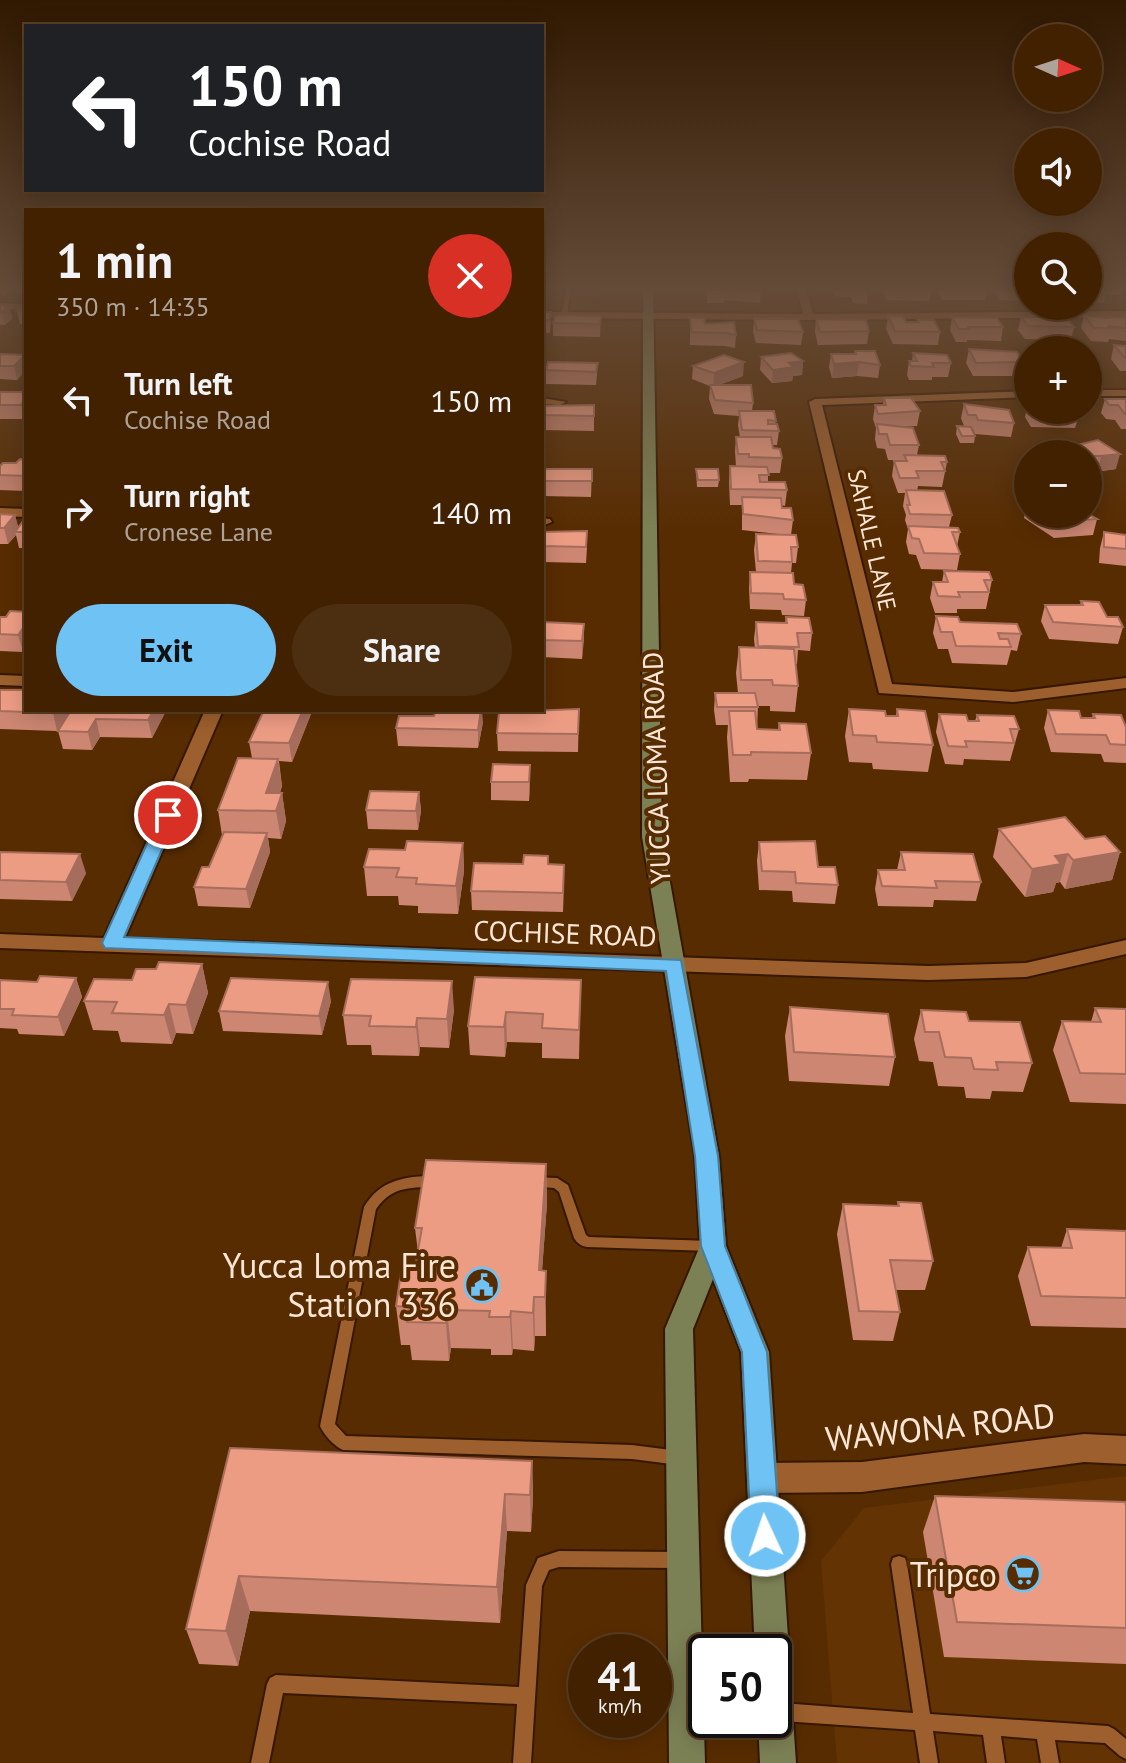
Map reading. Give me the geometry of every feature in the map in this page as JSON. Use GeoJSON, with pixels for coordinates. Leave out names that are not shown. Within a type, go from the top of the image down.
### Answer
{"type":"FeatureCollection","features":[{"type":"Feature","properties":{"kind":"main road","name":"YUCCA LOMA ROAD"},"geometry":{"type":"LineString","coordinates":[[648,368],[652,837],[707,1156],[713,1246],[755,1352],[771,1634]]}},
{"type":"Feature","properties":{"kind":"main road","name":"YUCCA LOMA ROAD"},"geometry":{"type":"LineString","coordinates":[[687,1763],[679,1329],[713,1246]]}},
{"type":"Feature","properties":{"kind":"main road"},"geometry":{"type":"LineString","coordinates":[[777,1738],[778,1763]]}},
{"type":"Feature","properties":{"kind":"street"},"geometry":{"type":"LineString","coordinates":[[1102,393],[1126,393]]}},
{"type":"Feature","properties":{"kind":"street","name":"SAHALE LANE"},"geometry":{"type":"LineString","coordinates":[[1014,395],[815,402],[885,689],[1013,697],[1126,683]]}},
{"type":"Feature","properties":{"kind":"street"},"geometry":{"type":"LineString","coordinates":[[544,401],[560,402]]}},
{"type":"Feature","properties":{"kind":"street"},"geometry":{"type":"LineString","coordinates":[[0,512],[24,513]]}},
{"type":"Feature","properties":{"kind":"street"},"geometry":{"type":"LineString","coordinates":[[0,680],[24,681]]}},
{"type":"Feature","properties":{"kind":"street"},"geometry":{"type":"LineString","coordinates":[[112,943],[213,712]]}},
{"type":"Feature","properties":{"kind":"street","name":"COCHISE ROAD"},"geometry":{"type":"LineString","coordinates":[[0,941],[928,973],[1012,970],[1126,947]]}},
{"type":"Feature","properties":{"kind":"street","name":"WAWONA ROAD"},"geometry":{"type":"LineString","coordinates":[[762,1478],[862,1477],[1084,1448],[1126,1450]]}},
{"type":"Feature","properties":{"kind":"lane"},"geometry":{"type":"LineString","coordinates":[[446,1181],[400,1183],[388,1187],[370,1207],[327,1426],[334,1436],[343,1443],[632,1452],[682,1458]]}},
{"type":"Feature","properties":{"kind":"lane"},"geometry":{"type":"LineString","coordinates":[[522,1182],[557,1183],[564,1189],[581,1238],[587,1242],[713,1246]]}},
{"type":"Feature","properties":{"kind":"lane"},"geometry":{"type":"LineString","coordinates":[[522,1763],[534,1585],[544,1564],[559,1559],[684,1560]]}},
{"type":"Feature","properties":{"kind":"lane"},"geometry":{"type":"LineString","coordinates":[[899,1564],[929,1763]]}},
{"type":"Feature","properties":{"kind":"lane"},"geometry":{"type":"LineString","coordinates":[[260,1763],[276,1684],[527,1696]]}},
{"type":"Feature","properties":{"kind":"lane"},"geometry":{"type":"LineString","coordinates":[[792,1703],[923,1722],[1108,1735],[1126,1750]]}},
{"type":"Feature","properties":{"kind":"lane"},"geometry":{"type":"LineString","coordinates":[[991,1726],[996,1763]]}},
{"type":"Feature","properties":{"kind":"lane"},"geometry":{"type":"LineString","coordinates":[[1044,1730],[1050,1763]]}},
{"type":"Feature","properties":{"kind":"shaded area"},"geometry":{"type":"Polygon","coordinates":[[[1126,1476],[1126,1763],[837,1763],[821,1561],[864,1508],[1126,1476]]]}},
{"type":"Feature","properties":{"kind":"building"},"geometry":{"type":"Polygon","coordinates":[[[546,368],[597,368],[596,372],[546,368]]]}},
{"type":"Feature","properties":{"kind":"building"},"geometry":{"type":"Polygon","coordinates":[[[700,368],[727,368],[714,373],[700,368]]]}},
{"type":"Feature","properties":{"kind":"building"},"geometry":{"type":"Polygon","coordinates":[[[710,385],[751,385],[753,403],[715,400],[710,385]]]}},
{"type":"Feature","properties":{"kind":"building"},"geometry":{"type":"Polygon","coordinates":[[[0,392],[24,392],[21,405],[0,405],[0,392]]]}},
{"type":"Feature","properties":{"kind":"building"},"geometry":{"type":"Polygon","coordinates":[[[884,398],[911,398],[920,411],[878,414],[875,405],[886,405],[884,398]]]}},
{"type":"Feature","properties":{"kind":"building"},"geometry":{"type":"Polygon","coordinates":[[[1105,399],[1126,399],[1126,414],[1118,405],[1109,405],[1105,399]]]}},
{"type":"Feature","properties":{"kind":"building"},"geometry":{"type":"Polygon","coordinates":[[[964,404],[1009,410],[1014,423],[978,420],[976,415],[968,415],[964,404]]]}},
{"type":"Feature","properties":{"kind":"building"},"geometry":{"type":"Polygon","coordinates":[[[594,405],[594,416],[544,415],[544,406],[594,405]]]}},
{"type":"Feature","properties":{"kind":"building"},"geometry":{"type":"Polygon","coordinates":[[[739,411],[774,411],[776,421],[768,420],[768,424],[777,424],[779,431],[742,430],[739,411]]]}},
{"type":"Feature","properties":{"kind":"building"},"geometry":{"type":"Polygon","coordinates":[[[877,424],[913,428],[919,445],[890,445],[887,434],[879,434],[877,424]]]}},
{"type":"Feature","properties":{"kind":"building"},"geometry":{"type":"Polygon","coordinates":[[[957,426],[971,427],[975,436],[962,436],[957,426]]]}},
{"type":"Feature","properties":{"kind":"building"},"geometry":{"type":"Polygon","coordinates":[[[736,437],[771,437],[773,448],[780,449],[782,458],[738,454],[736,437]]]}},
{"type":"Feature","properties":{"kind":"building"},"geometry":{"type":"Polygon","coordinates":[[[1102,443],[1120,454],[1102,456],[1102,443]]]}},
{"type":"Feature","properties":{"kind":"building"},"geometry":{"type":"Polygon","coordinates":[[[904,455],[945,456],[947,462],[941,462],[945,471],[916,471],[919,478],[900,478],[894,461],[907,461],[904,455]]]}},
{"type":"Feature","properties":{"kind":"building"},"geometry":{"type":"Polygon","coordinates":[[[24,460],[24,476],[0,475],[3,463],[24,460]]]}},
{"type":"Feature","properties":{"kind":"building"},"geometry":{"type":"Polygon","coordinates":[[[730,466],[767,467],[769,475],[759,475],[760,482],[785,482],[787,490],[731,489],[730,466]]]}},
{"type":"Feature","properties":{"kind":"building"},"geometry":{"type":"Polygon","coordinates":[[[544,469],[592,469],[592,481],[544,481],[544,469]]]}},
{"type":"Feature","properties":{"kind":"building"},"geometry":{"type":"Polygon","coordinates":[[[696,469],[718,469],[719,480],[698,480],[696,469]]]}},
{"type":"Feature","properties":{"kind":"building"},"geometry":{"type":"Polygon","coordinates":[[[906,490],[944,491],[952,515],[910,514],[906,490]]]}},
{"type":"Feature","properties":{"kind":"building"},"geometry":{"type":"Polygon","coordinates":[[[742,497],[781,498],[782,508],[791,508],[793,520],[743,514],[742,497]]]}},
{"type":"Feature","properties":{"kind":"building"},"geometry":{"type":"Polygon","coordinates":[[[0,514],[15,515],[4,528],[0,528],[0,514]]]}},
{"type":"Feature","properties":{"kind":"building"},"geometry":{"type":"Polygon","coordinates":[[[24,520],[24,532],[15,532],[24,520]]]}},
{"type":"Feature","properties":{"kind":"building"},"geometry":{"type":"Polygon","coordinates":[[[908,526],[958,528],[960,532],[952,532],[960,554],[924,553],[919,539],[912,538],[908,526]]]}},
{"type":"Feature","properties":{"kind":"building"},"geometry":{"type":"Polygon","coordinates":[[[587,531],[586,547],[544,546],[544,532],[587,531]]]}},
{"type":"Feature","properties":{"kind":"building"},"geometry":{"type":"Polygon","coordinates":[[[1104,532],[1126,535],[1126,549],[1104,547],[1104,532]]]}},
{"type":"Feature","properties":{"kind":"building"},"geometry":{"type":"Polygon","coordinates":[[[756,534],[796,535],[798,547],[791,547],[792,562],[758,561],[756,534]]]}},
{"type":"Feature","properties":{"kind":"building"},"geometry":{"type":"Polygon","coordinates":[[[944,571],[989,572],[992,580],[984,580],[989,592],[958,592],[960,597],[938,596],[933,582],[948,582],[944,571]]]}},
{"type":"Feature","properties":{"kind":"building"},"geometry":{"type":"Polygon","coordinates":[[[750,572],[793,573],[794,584],[803,585],[806,600],[784,599],[783,594],[751,593],[750,572]]]}},
{"type":"Feature","properties":{"kind":"building"},"geometry":{"type":"Polygon","coordinates":[[[1081,601],[1099,602],[1107,617],[1118,617],[1123,627],[1053,622],[1045,605],[1083,605],[1081,601]]]}},
{"type":"Feature","properties":{"kind":"building"},"geometry":{"type":"Polygon","coordinates":[[[10,611],[24,612],[24,627],[18,635],[0,634],[0,617],[6,617],[10,611]]]}},
{"type":"Feature","properties":{"kind":"building"},"geometry":{"type":"Polygon","coordinates":[[[936,616],[958,617],[960,622],[1017,624],[1021,634],[998,633],[1000,639],[1008,639],[1011,647],[956,646],[952,632],[941,632],[936,616]]]}},
{"type":"Feature","properties":{"kind":"building"},"geometry":{"type":"Polygon","coordinates":[[[786,617],[809,618],[812,633],[797,633],[799,647],[758,646],[756,622],[787,623],[786,617]]]}},
{"type":"Feature","properties":{"kind":"building"},"geometry":{"type":"Polygon","coordinates":[[[544,622],[584,624],[582,641],[544,640],[544,622]]]}},
{"type":"Feature","properties":{"kind":"building"},"geometry":{"type":"Polygon","coordinates":[[[739,647],[794,649],[798,686],[773,685],[772,680],[741,680],[739,647]]]}},
{"type":"Feature","properties":{"kind":"building"},"geometry":{"type":"Polygon","coordinates":[[[0,690],[24,690],[24,712],[0,711],[0,690]]]}},
{"type":"Feature","properties":{"kind":"building"},"geometry":{"type":"Polygon","coordinates":[[[715,693],[755,693],[758,707],[717,707],[715,693]]]}},
{"type":"Feature","properties":{"kind":"building"},"geometry":{"type":"Polygon","coordinates":[[[579,709],[578,734],[497,733],[499,712],[579,709]]]}},
{"type":"Feature","properties":{"kind":"building"},"geometry":{"type":"Polygon","coordinates":[[[849,709],[885,711],[886,716],[898,716],[897,709],[925,711],[933,745],[877,742],[876,736],[853,735],[849,709]]]}},
{"type":"Feature","properties":{"kind":"building"},"geometry":{"type":"Polygon","coordinates":[[[1048,710],[1079,711],[1081,718],[1095,718],[1093,714],[1121,715],[1126,727],[1126,745],[1110,744],[1106,735],[1056,734],[1048,710]]]}},
{"type":"Feature","properties":{"kind":"building"},"geometry":{"type":"Polygon","coordinates":[[[729,711],[755,711],[757,729],[780,730],[779,723],[806,724],[811,753],[751,752],[751,755],[733,755],[729,711]]]}},
{"type":"Feature","properties":{"kind":"building"},"geometry":{"type":"Polygon","coordinates":[[[70,712],[153,712],[148,720],[96,719],[88,732],[58,731],[70,712]]]}},
{"type":"Feature","properties":{"kind":"building"},"geometry":{"type":"Polygon","coordinates":[[[263,712],[302,712],[289,743],[249,742],[263,712]]]}},
{"type":"Feature","properties":{"kind":"building"},"geometry":{"type":"Polygon","coordinates":[[[435,712],[481,712],[478,730],[396,728],[399,716],[434,716],[435,712]]]}},
{"type":"Feature","properties":{"kind":"building"},"geometry":{"type":"Polygon","coordinates":[[[939,714],[966,715],[968,721],[979,721],[977,715],[1014,716],[1019,729],[1010,729],[1014,743],[965,741],[967,747],[948,746],[939,714]]]}},
{"type":"Feature","properties":{"kind":"building"},"geometry":{"type":"Polygon","coordinates":[[[238,758],[278,759],[266,793],[282,793],[276,811],[218,810],[238,758]]]}},
{"type":"Feature","properties":{"kind":"building"},"geometry":{"type":"Polygon","coordinates":[[[493,764],[530,765],[529,782],[491,782],[493,764]]]}},
{"type":"Feature","properties":{"kind":"building"},"geometry":{"type":"Polygon","coordinates":[[[370,791],[419,792],[416,811],[366,810],[370,791]]]}},
{"type":"Feature","properties":{"kind":"building"},"geometry":{"type":"Polygon","coordinates":[[[1065,817],[1085,839],[1105,836],[1120,852],[1073,860],[1068,854],[1055,856],[1061,864],[1032,869],[999,829],[1065,817]]]}},
{"type":"Feature","properties":{"kind":"building"},"geometry":{"type":"Polygon","coordinates":[[[224,832],[267,833],[246,889],[194,887],[202,867],[209,867],[224,832]]]}},
{"type":"Feature","properties":{"kind":"building"},"geometry":{"type":"Polygon","coordinates":[[[407,841],[463,843],[456,886],[416,884],[417,878],[396,877],[399,868],[364,867],[369,849],[405,850],[407,841]]]}},
{"type":"Feature","properties":{"kind":"building"},"geometry":{"type":"Polygon","coordinates":[[[815,841],[818,867],[835,867],[838,885],[796,883],[795,872],[762,871],[759,842],[815,841]]]}},
{"type":"Feature","properties":{"kind":"building"},"geometry":{"type":"Polygon","coordinates":[[[0,852],[80,854],[66,882],[0,880],[0,852]]]}},
{"type":"Feature","properties":{"kind":"building"},"geometry":{"type":"Polygon","coordinates":[[[901,852],[973,854],[981,882],[935,881],[937,888],[882,886],[878,870],[905,870],[901,852]]]}},
{"type":"Feature","properties":{"kind":"building"},"geometry":{"type":"Polygon","coordinates":[[[524,855],[548,856],[548,864],[564,865],[563,893],[471,891],[474,863],[523,864],[524,855]]]}},
{"type":"Feature","properties":{"kind":"building"},"geometry":{"type":"Polygon","coordinates":[[[159,962],[202,964],[186,1005],[169,1004],[164,1015],[112,1013],[117,1002],[84,1001],[94,979],[132,980],[136,969],[156,969],[159,962]]]}},
{"type":"Feature","properties":{"kind":"building"},"geometry":{"type":"Polygon","coordinates":[[[40,976],[76,978],[58,1017],[12,1015],[14,1009],[0,1009],[0,980],[37,982],[40,976]]]}},
{"type":"Feature","properties":{"kind":"building"},"geometry":{"type":"Polygon","coordinates":[[[475,977],[581,980],[579,1030],[542,1028],[543,1014],[506,1012],[504,1027],[468,1026],[475,977]]]}},
{"type":"Feature","properties":{"kind":"building"},"geometry":{"type":"Polygon","coordinates":[[[231,978],[328,982],[319,1016],[219,1011],[231,978]]]}},
{"type":"Feature","properties":{"kind":"building"},"geometry":{"type":"Polygon","coordinates":[[[351,979],[452,981],[447,1019],[417,1018],[416,1027],[369,1026],[371,1016],[343,1015],[351,979]]]}},
{"type":"Feature","properties":{"kind":"building"},"geometry":{"type":"Polygon","coordinates":[[[790,1007],[888,1014],[895,1057],[794,1052],[790,1007]]]}},
{"type":"Feature","properties":{"kind":"building"},"geometry":{"type":"Polygon","coordinates":[[[1095,1008],[1126,1009],[1126,1074],[1080,1073],[1062,1021],[1101,1022],[1095,1008]]]}},
{"type":"Feature","properties":{"kind":"building"},"geometry":{"type":"Polygon","coordinates":[[[921,1010],[966,1012],[969,1021],[1020,1022],[1032,1063],[996,1062],[998,1070],[974,1069],[971,1058],[945,1057],[939,1032],[925,1032],[921,1010]]]}},
{"type":"Feature","properties":{"kind":"building","name":"Yucca Loma Fire Station 336"},"geometry":{"type":"Polygon","coordinates":[[[426,1160],[546,1164],[539,1270],[546,1271],[545,1297],[534,1297],[533,1313],[511,1311],[510,1317],[489,1317],[490,1311],[447,1310],[446,1323],[407,1322],[409,1307],[396,1306],[402,1266],[415,1266],[422,1228],[415,1228],[426,1160]]]}},
{"type":"Feature","properties":{"kind":"building"},"geometry":{"type":"Polygon","coordinates":[[[898,1202],[921,1203],[933,1261],[890,1260],[900,1312],[859,1311],[843,1204],[899,1206],[898,1202]]]}},
{"type":"Feature","properties":{"kind":"building"},"geometry":{"type":"Polygon","coordinates":[[[1067,1229],[1126,1231],[1126,1298],[1041,1296],[1028,1247],[1072,1248],[1067,1229]]]}},
{"type":"Feature","properties":{"kind":"building"},"geometry":{"type":"Polygon","coordinates":[[[230,1448],[532,1461],[530,1495],[505,1494],[497,1587],[239,1576],[226,1631],[186,1629],[230,1448]]]}},
{"type":"Feature","properties":{"kind":"building","name":"Tripco"},"geometry":{"type":"Polygon","coordinates":[[[935,1496],[1125,1502],[1126,1628],[957,1622],[935,1496]]]}},
{"type":"Feature","properties":{"kind":"place","name":"Yucca Loma Fire Station 336"},"geometry":{"type":"Point","coordinates":[482,1285]}},
{"type":"Feature","properties":{"kind":"place","name":"Tripco"},"geometry":{"type":"Point","coordinates":[1023,1574]}},
{"type":"Feature","properties":{"kind":"route"},"geometry":{"type":"LineString","coordinates":[[168,815],[112,943],[674,965],[707,1156],[713,1246],[755,1352],[765,1536]]}}]}
